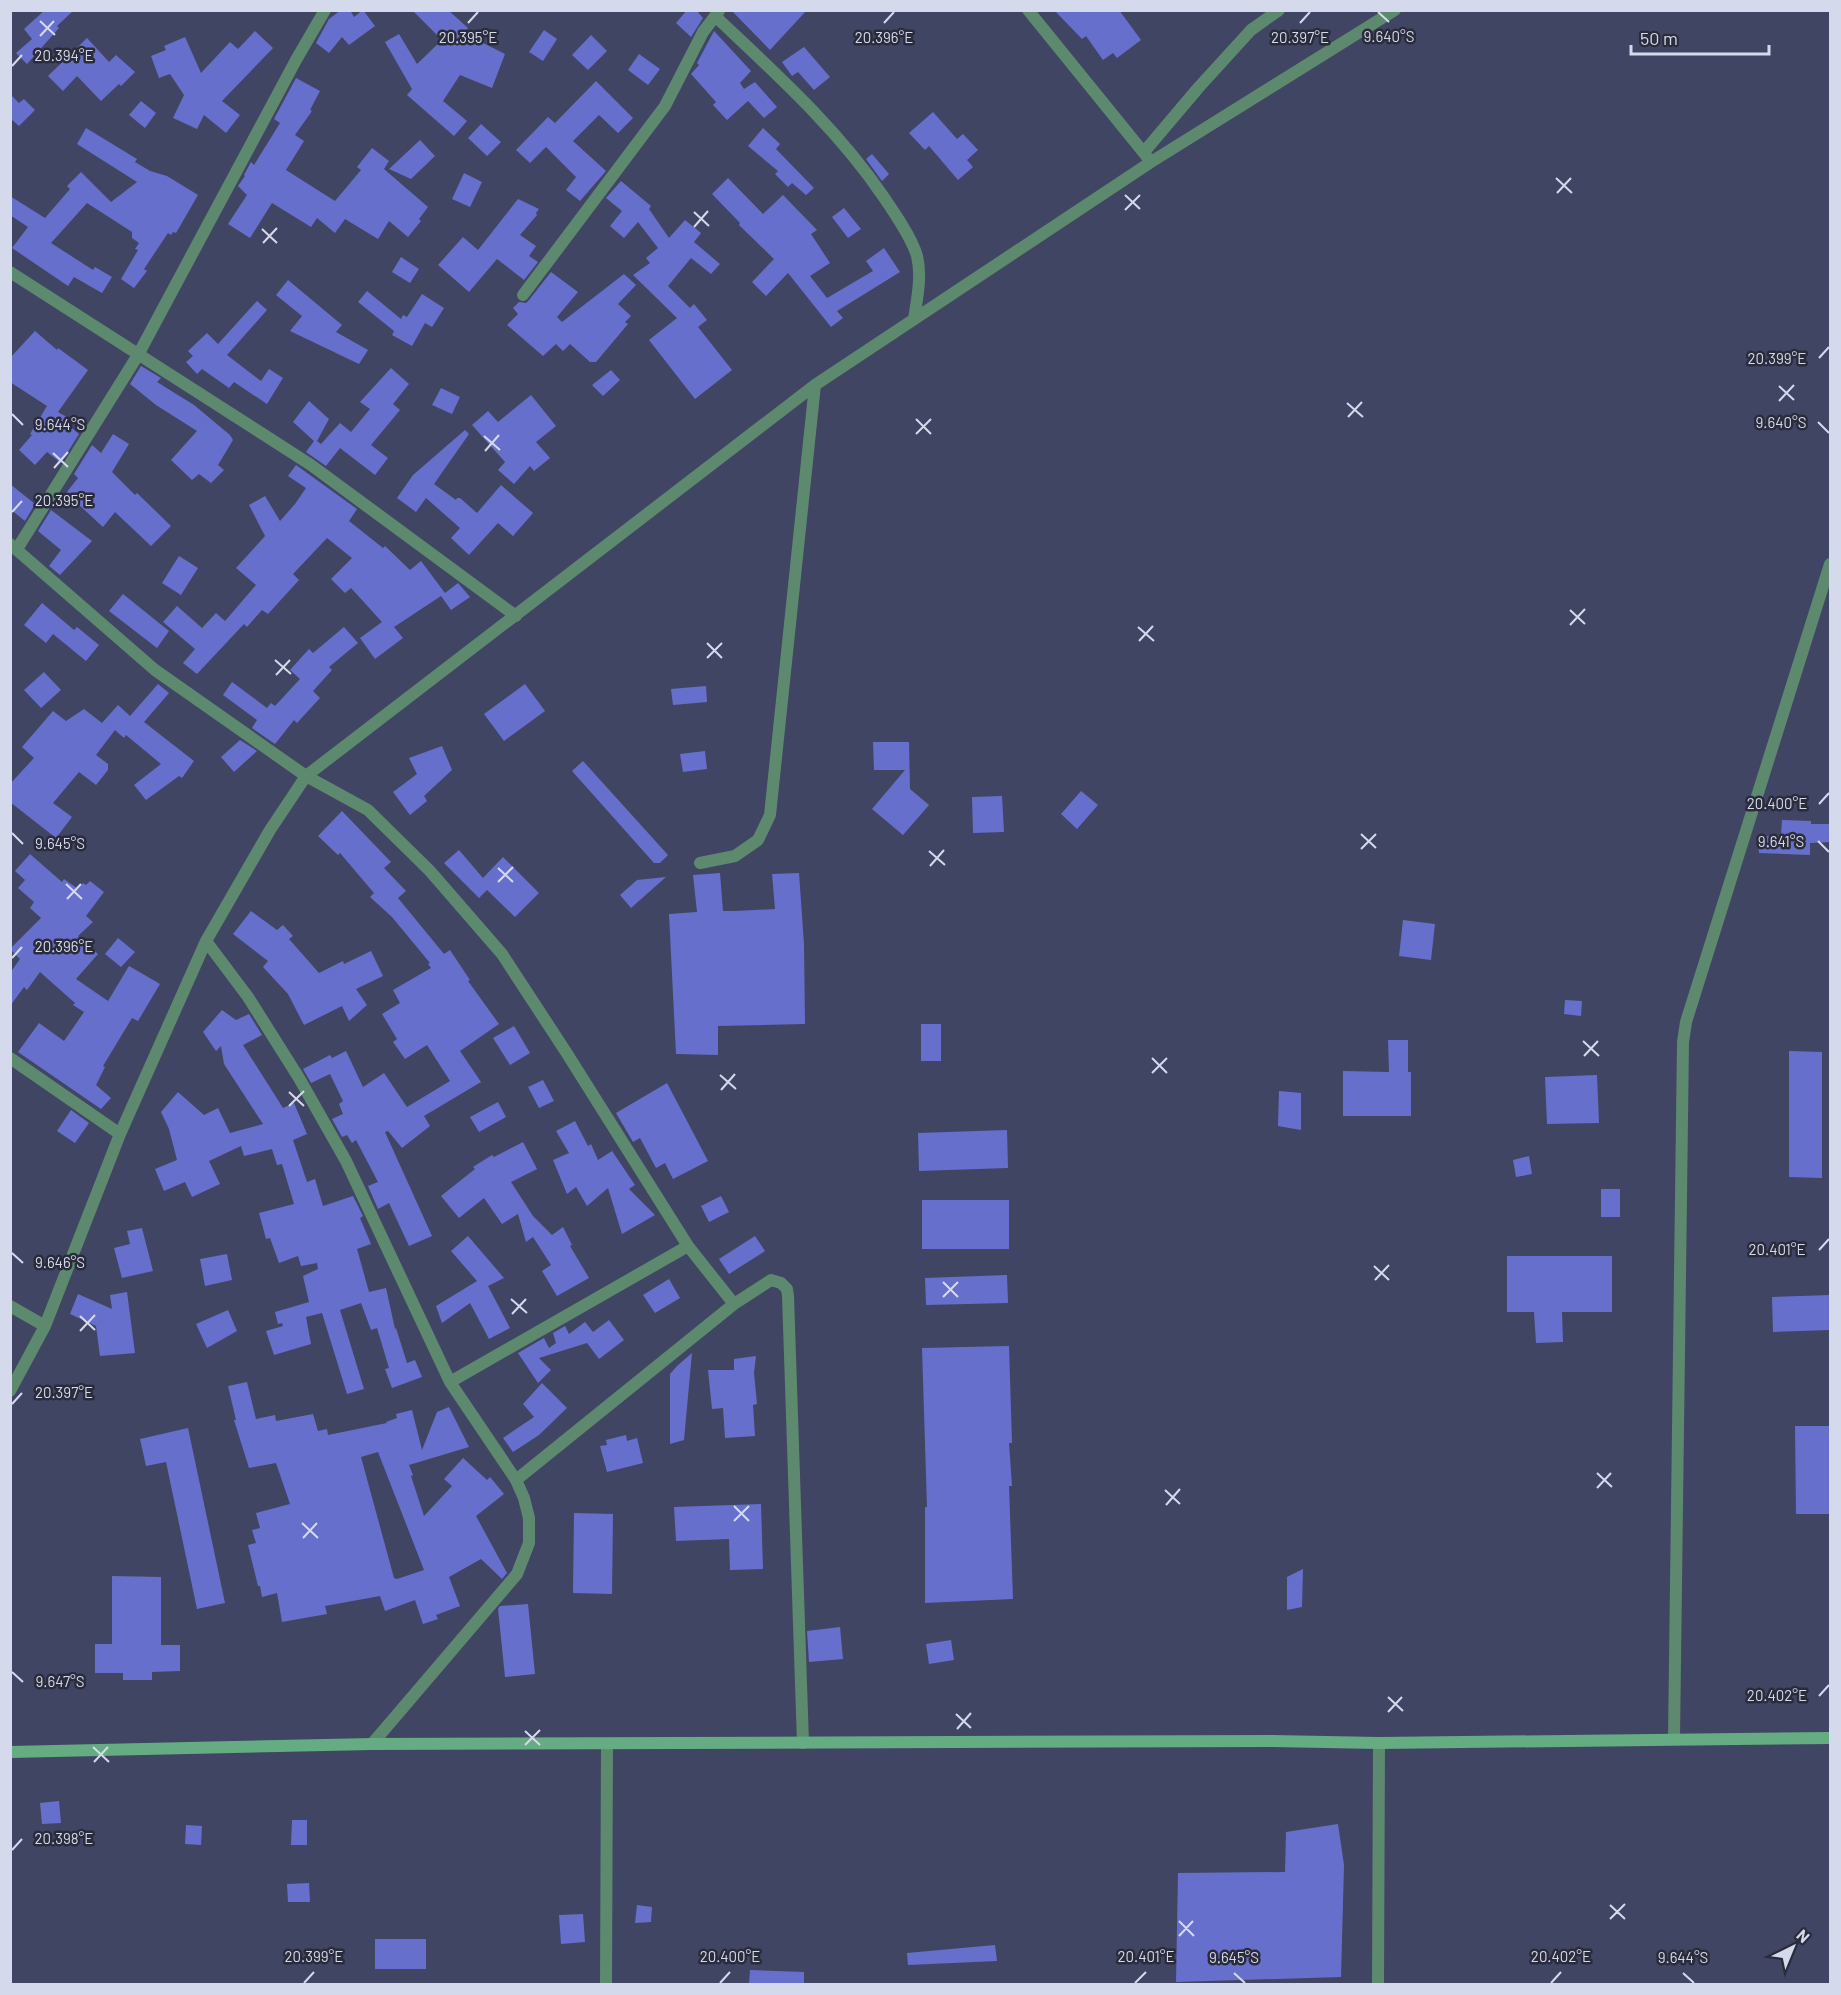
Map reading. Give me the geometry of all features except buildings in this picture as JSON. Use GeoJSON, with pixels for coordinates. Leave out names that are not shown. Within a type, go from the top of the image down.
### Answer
{"type":"FeatureCollection","features":[{"type":"Feature","properties":{"kind":"main road"},"geometry":{"type":"LineString","coordinates":[[10,1752],[372,1744],[1379,1743],[1830,1738]]}},
{"type":"Feature","properties":{"kind":"street"},"geometry":{"type":"LineString","coordinates":[[325,10],[138,355],[14,547],[155,670],[306,776],[368,810],[430,871],[502,954],[688,1246],[734,1304]]}},
{"type":"Feature","properties":{"kind":"street"},"geometry":{"type":"LineString","coordinates":[[1028,10],[1148,157]]}},
{"type":"Feature","properties":{"kind":"street"},"geometry":{"type":"LineString","coordinates":[[1148,157],[1199,87],[1251,30],[1279,10]]}},
{"type":"Feature","properties":{"kind":"street"},"geometry":{"type":"LineString","coordinates":[[10,1390],[45,1326],[120,1134],[206,941],[270,830],[306,776],[815,386],[1148,157],[1395,10]]}},
{"type":"Feature","properties":{"kind":"street"},"geometry":{"type":"LineString","coordinates":[[523,296],[666,106],[703,32],[717,13],[807,103],[861,164],[897,216],[916,256],[919,285],[914,319]]}},
{"type":"Feature","properties":{"kind":"street"},"geometry":{"type":"LineString","coordinates":[[10,272],[311,465],[516,616]]}},
{"type":"Feature","properties":{"kind":"street"},"geometry":{"type":"LineString","coordinates":[[700,863],[735,856],[758,840],[770,815],[815,386]]}},
{"type":"Feature","properties":{"kind":"street"},"geometry":{"type":"LineString","coordinates":[[1674,1739],[1683,1042],[1686,1022],[1830,564]]}},
{"type":"Feature","properties":{"kind":"street"},"geometry":{"type":"LineString","coordinates":[[206,941],[249,998],[299,1078],[346,1161],[450,1382],[516,1480],[529,1518],[529,1543],[517,1574],[372,1744]]}},
{"type":"Feature","properties":{"kind":"street"},"geometry":{"type":"LineString","coordinates":[[10,1058],[120,1134]]}},
{"type":"Feature","properties":{"kind":"street"},"geometry":{"type":"LineString","coordinates":[[450,1382],[688,1246]]}},
{"type":"Feature","properties":{"kind":"street"},"geometry":{"type":"LineString","coordinates":[[516,1480],[734,1304],[771,1280],[781,1283],[787,1289],[803,1743]]}},
{"type":"Feature","properties":{"kind":"street"},"geometry":{"type":"LineString","coordinates":[[10,1306],[45,1326]]}},
{"type":"Feature","properties":{"kind":"street"},"geometry":{"type":"LineString","coordinates":[[606,1984],[607,1743]]}},
{"type":"Feature","properties":{"kind":"street"},"geometry":{"type":"LineString","coordinates":[[1378,1984],[1379,1743]]}}]}
